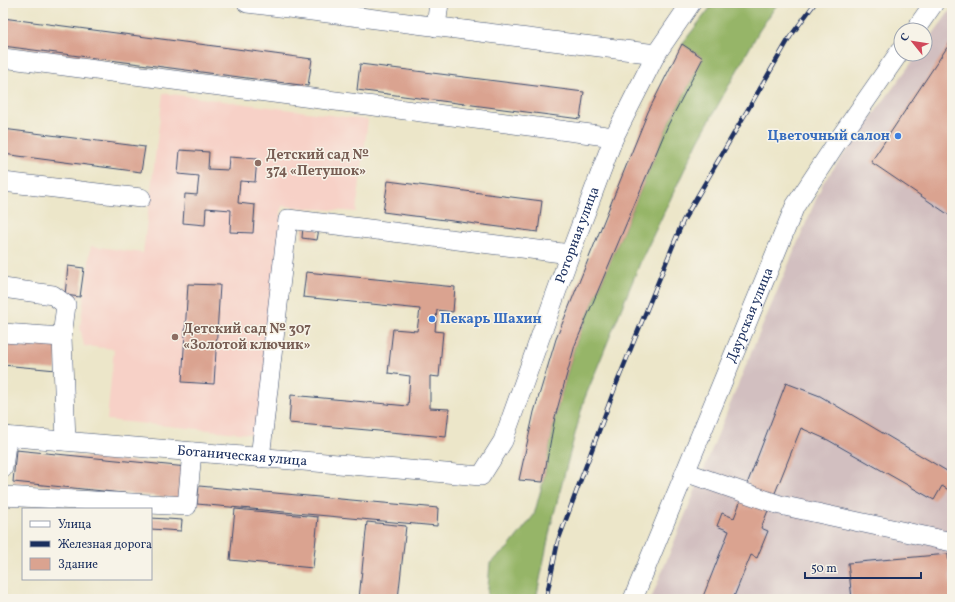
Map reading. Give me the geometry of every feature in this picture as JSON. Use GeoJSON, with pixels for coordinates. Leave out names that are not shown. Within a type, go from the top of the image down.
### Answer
{"type":"FeatureCollection","features":[{"type":"Feature","properties":{"kind":"street"},"geometry":{"type":"LineString","coordinates":[[247,3],[656,54]]}},
{"type":"Feature","properties":{"kind":"street"},"geometry":{"type":"LineString","coordinates":[[436,27],[439,3]]}},
{"type":"Feature","properties":{"kind":"street","name":"Роторная улица"},"geometry":{"type":"LineString","coordinates":[[481,476],[503,441],[570,254],[614,137],[656,54],[691,3]]}},
{"type":"Feature","properties":{"kind":"street"},"geometry":{"type":"LineString","coordinates":[[921,22],[934,3]]}},
{"type":"Feature","properties":{"kind":"street"},"geometry":{"type":"LineString","coordinates":[[3,58],[614,137]]}},
{"type":"Feature","properties":{"kind":"street","name":"Даурская улица"},"geometry":{"type":"LineString","coordinates":[[633,599],[796,206],[837,142],[893,62]]}},
{"type":"Feature","properties":{"kind":"street"},"geometry":{"type":"LineString","coordinates":[[3,182],[141,198]]}},
{"type":"Feature","properties":{"kind":"street"},"geometry":{"type":"LineString","coordinates":[[260,458],[288,219],[570,254]]}},
{"type":"Feature","properties":{"kind":"street"},"geometry":{"type":"LineString","coordinates":[[3,288],[53,294],[66,305],[62,337],[66,441]]}},
{"type":"Feature","properties":{"kind":"street"},"geometry":{"type":"LineString","coordinates":[[3,333],[62,337]]}},
{"type":"Feature","properties":{"kind":"street"},"geometry":{"type":"LineString","coordinates":[[3,468],[5,436]]}},
{"type":"Feature","properties":{"kind":"street","name":"Ботаническая улица"},"geometry":{"type":"LineString","coordinates":[[5,436],[481,476]]}},
{"type":"Feature","properties":{"kind":"street"},"geometry":{"type":"LineString","coordinates":[[3,496],[187,506],[192,452]]}},
{"type":"Feature","properties":{"kind":"street"},"geometry":{"type":"LineString","coordinates":[[685,472],[780,505],[952,542]]}},
{"type":"Feature","properties":{"kind":"shaded area"},"geometry":{"type":"Polygon","coordinates":[[[952,8],[952,599],[651,599],[751,353],[823,183],[912,62],[933,62],[933,34],[952,8]]]}},
{"type":"Feature","properties":{"kind":"shaded area"},"geometry":{"type":"Polygon","coordinates":[[[163,93],[368,120],[356,212],[282,206],[259,435],[107,420],[114,349],[84,346],[80,327],[91,246],[143,253],[163,93]]]}},
{"type":"Feature","properties":{"kind":"green space"},"geometry":{"type":"Polygon","coordinates":[[[714,3],[778,3],[759,31],[698,141],[640,263],[584,400],[551,525],[536,599],[487,599],[490,563],[508,548],[534,515],[543,482],[555,417],[575,345],[668,125],[703,58],[682,44],[714,3]]]}},
{"type":"Feature","properties":{"kind":"building"},"geometry":{"type":"Polygon","coordinates":[[[3,18],[312,59],[308,86],[3,46],[3,18]]]}},
{"type":"Feature","properties":{"kind":"building"},"geometry":{"type":"Polygon","coordinates":[[[952,40],[952,217],[871,162],[952,40]]]}},
{"type":"Feature","properties":{"kind":"building"},"geometry":{"type":"Polygon","coordinates":[[[682,44],[703,58],[668,125],[575,345],[555,417],[543,482],[519,480],[534,412],[556,339],[648,112],[682,44]]]}},
{"type":"Feature","properties":{"kind":"building"},"geometry":{"type":"Polygon","coordinates":[[[360,64],[584,92],[580,119],[357,90],[360,64]]]}},
{"type":"Feature","properties":{"kind":"building"},"geometry":{"type":"Polygon","coordinates":[[[3,129],[145,147],[141,172],[3,154],[3,129]]]}},
{"type":"Feature","properties":{"kind":"building"},"geometry":{"type":"Polygon","coordinates":[[[180,150],[209,152],[208,169],[228,170],[229,157],[257,159],[255,182],[240,181],[238,203],[255,205],[253,233],[230,232],[231,210],[206,208],[205,225],[183,223],[185,194],[197,195],[199,176],[178,174],[180,150]]]}},
{"type":"Feature","properties":{"kind":"building"},"geometry":{"type":"Polygon","coordinates":[[[388,181],[542,201],[538,232],[383,212],[388,181]]]}},
{"type":"Feature","properties":{"kind":"building"},"geometry":{"type":"Polygon","coordinates":[[[303,227],[319,229],[317,240],[302,238],[303,227]]]}},
{"type":"Feature","properties":{"kind":"building"},"geometry":{"type":"Polygon","coordinates":[[[68,266],[84,268],[80,297],[65,295],[68,266]]]}},
{"type":"Feature","properties":{"kind":"building"},"geometry":{"type":"Polygon","coordinates":[[[306,272],[455,287],[453,312],[437,310],[435,331],[443,332],[439,377],[430,376],[430,408],[449,409],[446,437],[289,423],[291,395],[408,406],[410,376],[388,373],[393,329],[417,331],[420,309],[303,297],[306,272]]]}},
{"type":"Feature","properties":{"kind":"building"},"geometry":{"type":"Polygon","coordinates":[[[188,284],[220,285],[214,384],[182,382],[188,284]]]}},
{"type":"Feature","properties":{"kind":"building"},"geometry":{"type":"Polygon","coordinates":[[[3,339],[57,343],[56,370],[3,365],[3,339]]]}},
{"type":"Feature","properties":{"kind":"building"},"geometry":{"type":"Polygon","coordinates":[[[786,383],[820,396],[952,474],[952,492],[942,486],[934,500],[828,440],[801,428],[761,528],[768,531],[757,558],[751,555],[733,599],[702,599],[729,531],[717,526],[722,513],[734,518],[786,383]]]}},
{"type":"Feature","properties":{"kind":"building"},"geometry":{"type":"Polygon","coordinates":[[[16,450],[187,467],[183,499],[13,482],[16,450]]]}},
{"type":"Feature","properties":{"kind":"building"},"geometry":{"type":"Polygon","coordinates":[[[199,486],[438,508],[437,526],[197,504],[199,486]]]}},
{"type":"Feature","properties":{"kind":"building"},"geometry":{"type":"Polygon","coordinates":[[[235,509],[318,517],[313,568],[230,560],[235,509]]]}},
{"type":"Feature","properties":{"kind":"building"},"geometry":{"type":"Polygon","coordinates":[[[152,518],[182,520],[181,531],[152,529],[152,518]]]}},
{"type":"Feature","properties":{"kind":"building"},"geometry":{"type":"Polygon","coordinates":[[[367,522],[406,526],[398,599],[359,599],[367,522]]]}},
{"type":"Feature","properties":{"kind":"building"},"geometry":{"type":"Polygon","coordinates":[[[948,554],[952,599],[852,599],[848,563],[948,554]]]}},
{"type":"Feature","properties":{"kind":"railway"},"geometry":{"type":"LineString","coordinates":[[546,599],[558,541],[616,385],[683,221],[790,37],[815,3]]}},
{"type":"Feature","properties":{"kind":"place","name":"Цветочный салон"},"geometry":{"type":"Point","coordinates":[898,136]}},
{"type":"Feature","properties":{"kind":"place","name":"Детский сад № 374 «Петушок»"},"geometry":{"type":"Point","coordinates":[258,163]}},
{"type":"Feature","properties":{"kind":"place","name":"Пекарь Шахин"},"geometry":{"type":"Point","coordinates":[432,319]}},
{"type":"Feature","properties":{"kind":"place","name":"Детский сад № 307 «Золотой ключик»"},"geometry":{"type":"Point","coordinates":[175,337]}}]}
